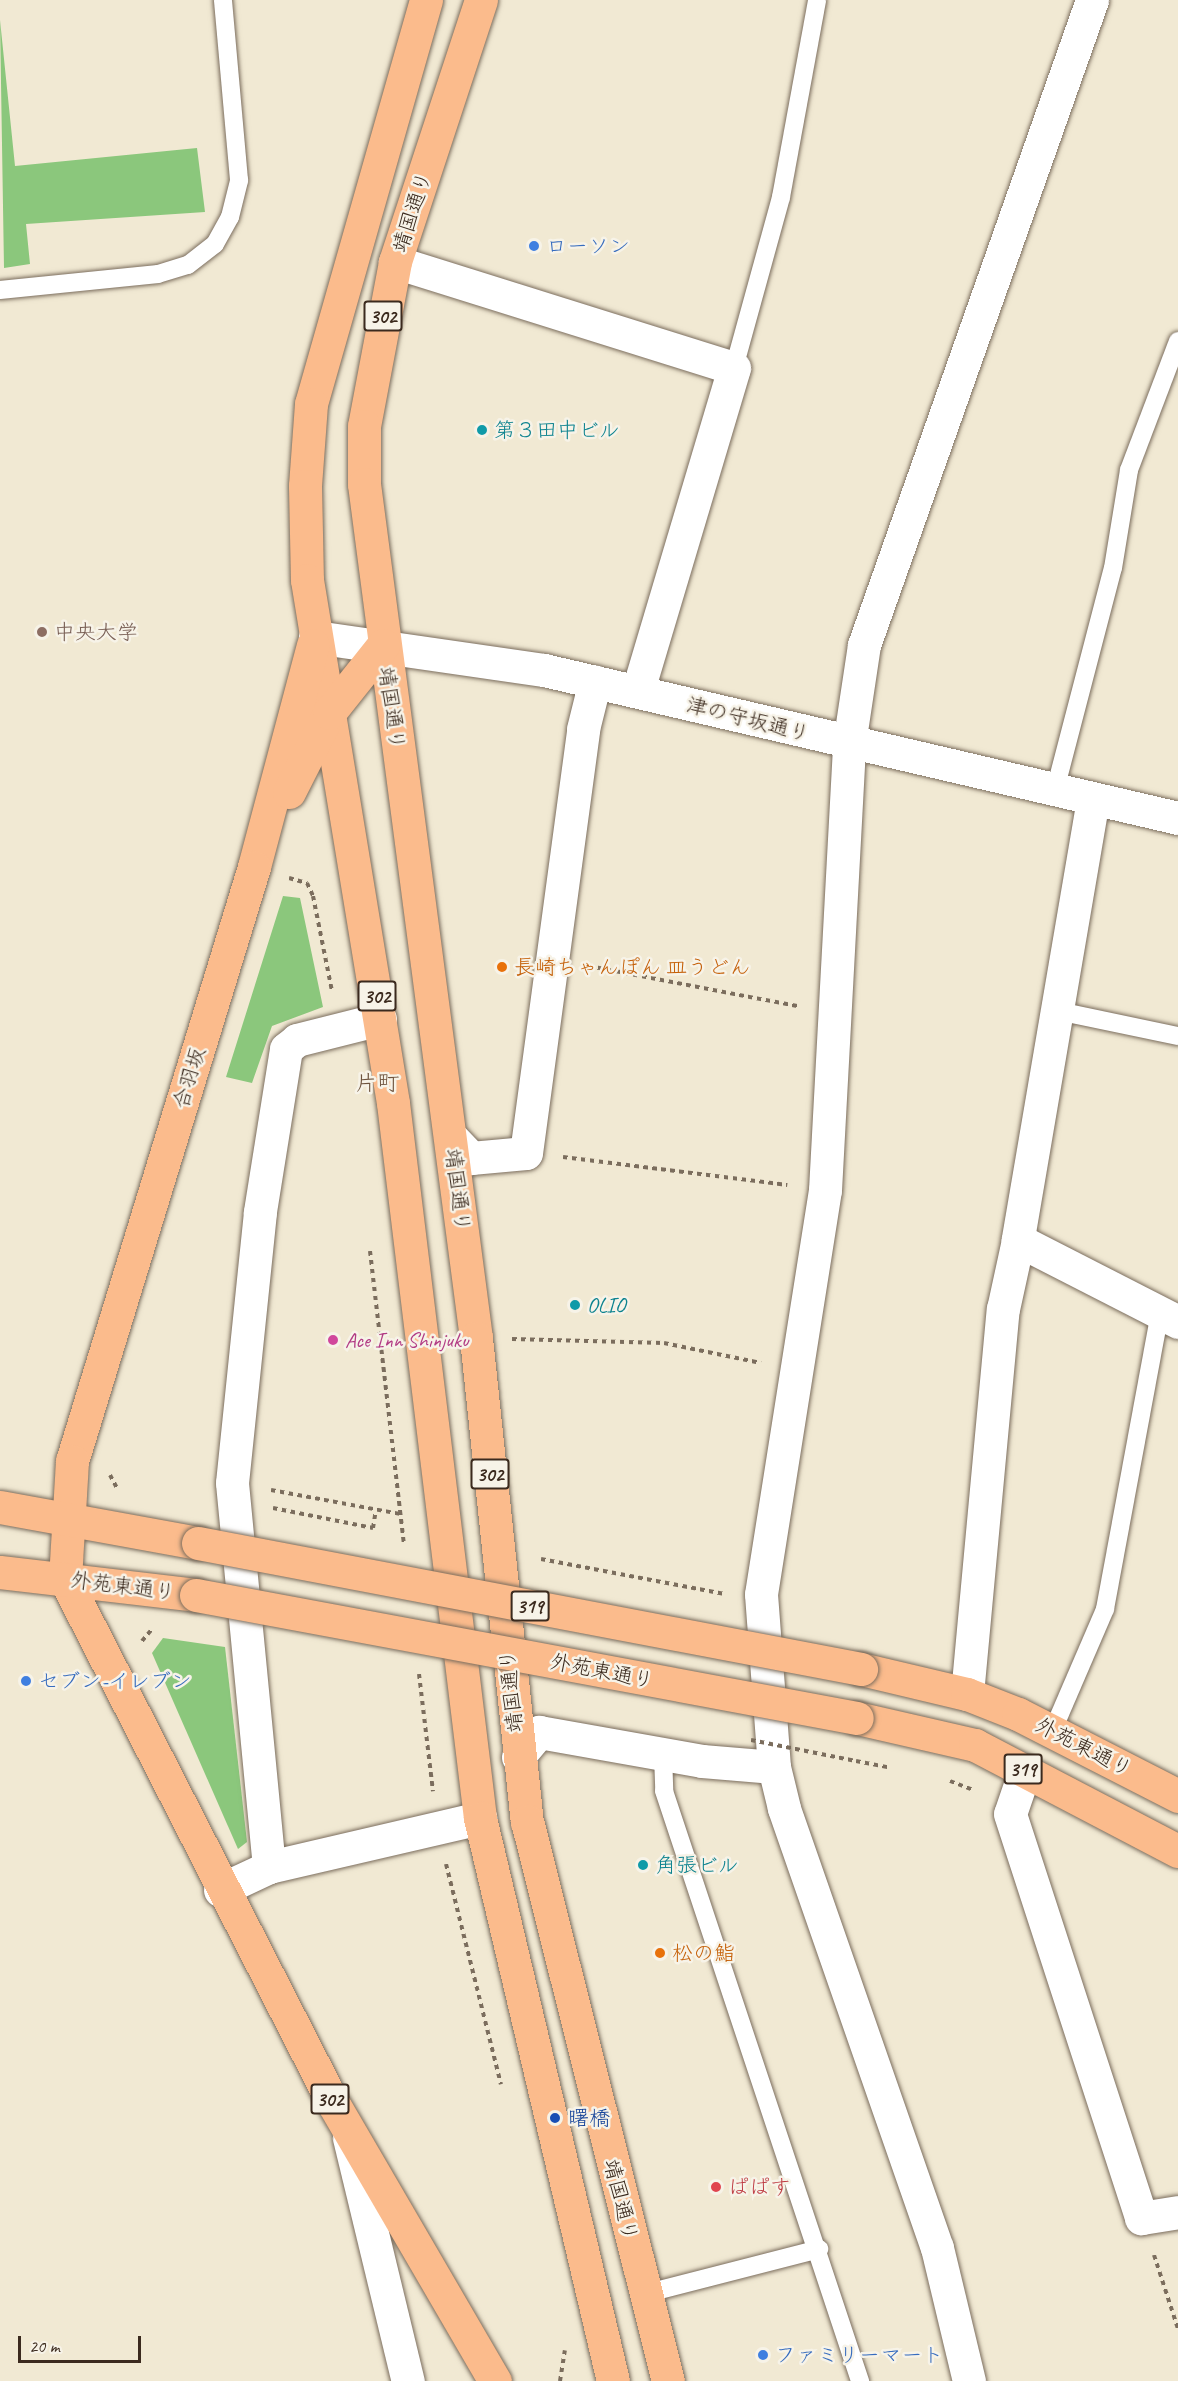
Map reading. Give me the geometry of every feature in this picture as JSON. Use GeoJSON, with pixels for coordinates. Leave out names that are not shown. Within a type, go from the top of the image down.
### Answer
{"type":"FeatureCollection","features":[{"type":"Feature","properties":{"kind":"main road","name":"靖国通り"},"geometry":{"type":"LineString","coordinates":[[426,0],[311,404],[305,527],[315,637],[361,888],[380,1019],[480,1818],[614,2381]]}},
{"type":"Feature","properties":{"kind":"main road","name":"靖国通り"},"geometry":{"type":"LineString","coordinates":[[481,0],[395,262],[364,426],[364,484],[383,645],[452,1138],[518,1757],[527,1821],[644,2294],[668,2381]]}},
{"type":"Feature","properties":{"kind":"main road","name":"合羽坂"},"geometry":{"type":"LineString","coordinates":[[66,1519],[72,1461],[254,867],[315,637]]}},
{"type":"Feature","properties":{"kind":"main road"},"geometry":{"type":"LineString","coordinates":[[254,867],[293,782],[329,713],[383,645]]}},
{"type":"Feature","properties":{"kind":"main road"},"geometry":{"type":"LineString","coordinates":[[293,782],[309,777],[329,791],[361,888]]}},
{"type":"Feature","properties":{"kind":"main road","name":"外苑東通り"},"geometry":{"type":"LineString","coordinates":[[0,1508],[198,1543],[861,1669],[967,1694],[1053,1730],[1178,1796]]}},
{"type":"Feature","properties":{"kind":"main road","name":"302"},"geometry":{"type":"LineString","coordinates":[[66,1519],[65,1579],[220,1890],[347,2130],[495,2381]]}},
{"type":"Feature","properties":{"kind":"main road","name":"外苑東通り"},"geometry":{"type":"LineString","coordinates":[[0,1572],[196,1595],[857,1718],[975,1745],[1178,1851]]}},
{"type":"Feature","properties":{"kind":"street"},"geometry":{"type":"LineString","coordinates":[[969,2381],[937,2247],[774,1767],[762,1594],[794,1369],[825,1190],[838,1015],[849,744],[864,645],[1092,0]]}},
{"type":"Feature","properties":{"kind":"street"},"geometry":{"type":"LineString","coordinates":[[395,262],[734,369],[638,691]]}},
{"type":"Feature","properties":{"kind":"street","name":"津の守坂通り"},"geometry":{"type":"LineString","coordinates":[[315,637],[383,645],[595,681],[849,744],[1178,818]]}},
{"type":"Feature","properties":{"kind":"street"},"geometry":{"type":"LineString","coordinates":[[452,1138],[471,1158],[526,1153],[583,729],[595,681]]}},
{"type":"Feature","properties":{"kind":"street"},"geometry":{"type":"LineString","coordinates":[[967,1694],[1003,1309],[1018,1240],[1093,799]]}},
{"type":"Feature","properties":{"kind":"street"},"geometry":{"type":"LineString","coordinates":[[269,1867],[232,1483],[240,1377],[286,1049],[297,1040],[380,1019]]}},
{"type":"Feature","properties":{"kind":"street"},"geometry":{"type":"LineString","coordinates":[[1018,1240],[1169,1318]]}},
{"type":"Feature","properties":{"kind":"street"},"geometry":{"type":"LineString","coordinates":[[518,1757],[539,1732],[663,1754],[774,1767]]}},
{"type":"Feature","properties":{"kind":"street"},"geometry":{"type":"LineString","coordinates":[[1025,1770],[1010,1814],[1141,2218],[1178,2212]]}},
{"type":"Feature","properties":{"kind":"street"},"geometry":{"type":"LineString","coordinates":[[220,1890],[269,1867],[480,1818]]}},
{"type":"Feature","properties":{"kind":"street"},"geometry":{"type":"LineString","coordinates":[[347,2130],[408,2381]]}},
{"type":"Feature","properties":{"kind":"lane"},"geometry":{"type":"LineString","coordinates":[[0,290],[158,274],[188,265],[214,244],[230,218],[239,180],[223,0]]}},
{"type":"Feature","properties":{"kind":"lane"},"geometry":{"type":"LineString","coordinates":[[734,369],[781,197],[818,0]]}},
{"type":"Feature","properties":{"kind":"lane"},"geometry":{"type":"LineString","coordinates":[[1054,790],[1113,568],[1129,470],[1178,341]]}},
{"type":"Feature","properties":{"kind":"lane"},"geometry":{"type":"LineString","coordinates":[[1058,1011],[1175,1039]]}},
{"type":"Feature","properties":{"kind":"lane"},"geometry":{"type":"LineString","coordinates":[[1053,1730],[1106,1609],[1169,1318]]}},
{"type":"Feature","properties":{"kind":"lane"},"geometry":{"type":"LineString","coordinates":[[663,1754],[664,1791],[819,2249],[860,2381]]}},
{"type":"Feature","properties":{"kind":"lane"},"geometry":{"type":"LineString","coordinates":[[644,2294],[819,2249]]}},
{"type":"Feature","properties":{"kind":"path"},"geometry":{"type":"LineString","coordinates":[[553,958],[838,1015]]}},
{"type":"Feature","properties":{"kind":"path"},"geometry":{"type":"LineString","coordinates":[[526,1153],[825,1190]]}},
{"type":"Feature","properties":{"kind":"path"},"geometry":{"type":"LineString","coordinates":[[509,1339],[664,1343],[794,1369]]}},
{"type":"Feature","properties":{"kind":"path"},"geometry":{"type":"LineString","coordinates":[[232,1483],[400,1514]]}},
{"type":"Feature","properties":{"kind":"path"},"geometry":{"type":"LineString","coordinates":[[265,1516],[267,1507],[373,1528],[376,1510]]}},
{"type":"Feature","properties":{"kind":"path"},"geometry":{"type":"LineString","coordinates":[[541,1559],[731,1596],[762,1594]]}},
{"type":"Feature","properties":{"kind":"path"},"geometry":{"type":"LineString","coordinates":[[1141,2218],[1178,2328]]}},
{"type":"Feature","properties":{"kind":"green space"},"geometry":{"type":"Polygon","coordinates":[[[0,20],[15,166],[197,148],[205,212],[26,224],[30,264],[4,268],[0,20]]]}},
{"type":"Feature","properties":{"kind":"green space"},"geometry":{"type":"Polygon","coordinates":[[[283,896],[300,898],[323,1007],[272,1026],[252,1083],[226,1077],[283,896]]]}},
{"type":"Feature","properties":{"kind":"green space"},"geometry":{"type":"Polygon","coordinates":[[[163,1638],[225,1647],[247,1842],[238,1849],[152,1653],[163,1638]]]}},
{"type":"Feature","properties":{"kind":"place","name":"ローソン"},"geometry":{"type":"Point","coordinates":[534,246]}},
{"type":"Feature","properties":{"kind":"place","name":"第３田中ビル"},"geometry":{"type":"Point","coordinates":[482,430]}},
{"type":"Feature","properties":{"kind":"place","name":"中央大学"},"geometry":{"type":"Point","coordinates":[42,632]}},
{"type":"Feature","properties":{"kind":"place","name":"長崎ちゃんぽん 皿うどん"},"geometry":{"type":"Point","coordinates":[502,967]}},
{"type":"Feature","properties":{"kind":"place","name":"OLIO"},"geometry":{"type":"Point","coordinates":[575,1305]}},
{"type":"Feature","properties":{"kind":"place","name":"Ace Inn Shinjuku"},"geometry":{"type":"Point","coordinates":[333,1340]}},
{"type":"Feature","properties":{"kind":"place","name":"セブン-イレブン"},"geometry":{"type":"Point","coordinates":[26,1681]}},
{"type":"Feature","properties":{"kind":"place","name":"角張ビル"},"geometry":{"type":"Point","coordinates":[643,1865]}},
{"type":"Feature","properties":{"kind":"place","name":"松の鮨"},"geometry":{"type":"Point","coordinates":[660,1953]}},
{"type":"Feature","properties":{"kind":"place","name":"曙橋"},"geometry":{"type":"Point","coordinates":[555,2118]}},
{"type":"Feature","properties":{"kind":"place","name":"ぱぱす"},"geometry":{"type":"Point","coordinates":[716,2187]}},
{"type":"Feature","properties":{"kind":"place","name":"ファミリーマート"},"geometry":{"type":"Point","coordinates":[763,2355]}},
{"type":"Feature","properties":{"kind":"district","name":"片町"},"geometry":{"type":"Point","coordinates":[377,1084]}}]}
